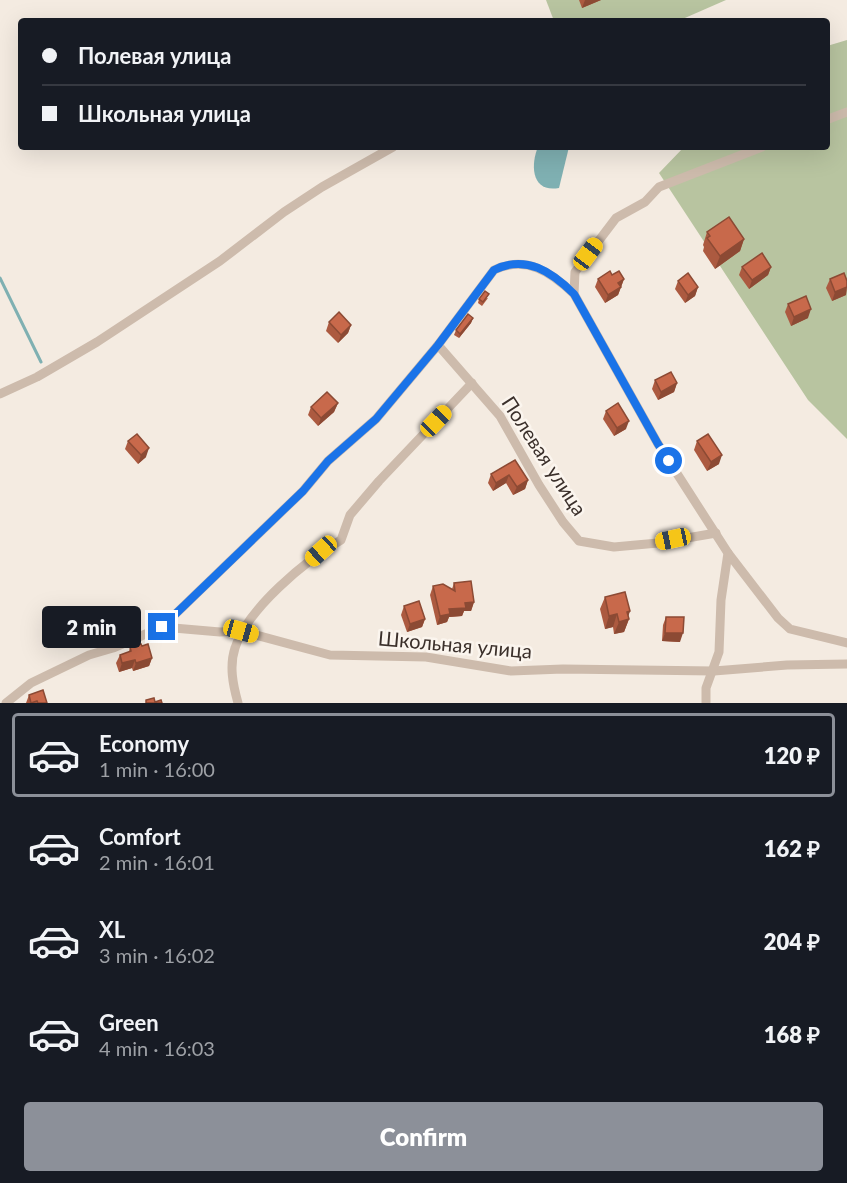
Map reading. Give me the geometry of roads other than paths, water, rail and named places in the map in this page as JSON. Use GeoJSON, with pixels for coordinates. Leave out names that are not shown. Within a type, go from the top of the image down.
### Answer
{"type":"FeatureCollection","features":[{"type":"Feature","properties":{"kind":"street"},"geometry":{"type":"LineString","coordinates":[[830,118],[847,112]]}},
{"type":"Feature","properties":{"kind":"street"},"geometry":{"type":"LineString","coordinates":[[0,394],[37,377],[97,342],[220,261],[284,212],[322,187],[388,150]]}},
{"type":"Feature","properties":{"kind":"street"},"geometry":{"type":"LineString","coordinates":[[574,294],[574,272],[616,218],[645,202],[660,187],[754,150]]}},
{"type":"Feature","properties":{"kind":"street"},"geometry":{"type":"LineString","coordinates":[[438,345],[494,270],[506,264],[522,264],[541,269],[562,282],[574,294],[658,444],[728,553],[778,618],[790,629],[847,643]]}},
{"type":"Feature","properties":{"kind":"street","name":"Полевая улица"},"geometry":{"type":"LineString","coordinates":[[438,345],[500,416],[539,485],[563,522],[579,541],[614,547],[658,543],[716,533]]}},
{"type":"Feature","properties":{"kind":"street","name":"Школьная улица"},"geometry":{"type":"LineString","coordinates":[[7,703],[31,683],[89,655],[113,648],[162,627],[303,491],[328,461],[376,419],[438,345]]}},
{"type":"Feature","properties":{"kind":"street"},"geometry":{"type":"LineString","coordinates":[[238,703],[231,669],[234,650],[241,631],[251,617],[321,551],[341,540],[350,515],[472,383]]}},
{"type":"Feature","properties":{"kind":"street"},"geometry":{"type":"LineString","coordinates":[[706,703],[706,688],[719,652],[721,600],[728,553]]}},
{"type":"Feature","properties":{"kind":"street","name":"Школьная улица"},"geometry":{"type":"LineString","coordinates":[[162,627],[220,632],[241,631],[330,655],[426,657],[512,671],[563,669],[714,671],[787,665],[847,664]]}},
{"type":"Feature","properties":{"kind":"water"},"geometry":{"type":"Polygon","coordinates":[[[537,150],[568,150],[559,188],[543,186],[538,182],[534,170],[537,150]]]}},
{"type":"Feature","properties":{"kind":"waterway"},"geometry":{"type":"LineString","coordinates":[[0,278],[41,362]]}}]}
